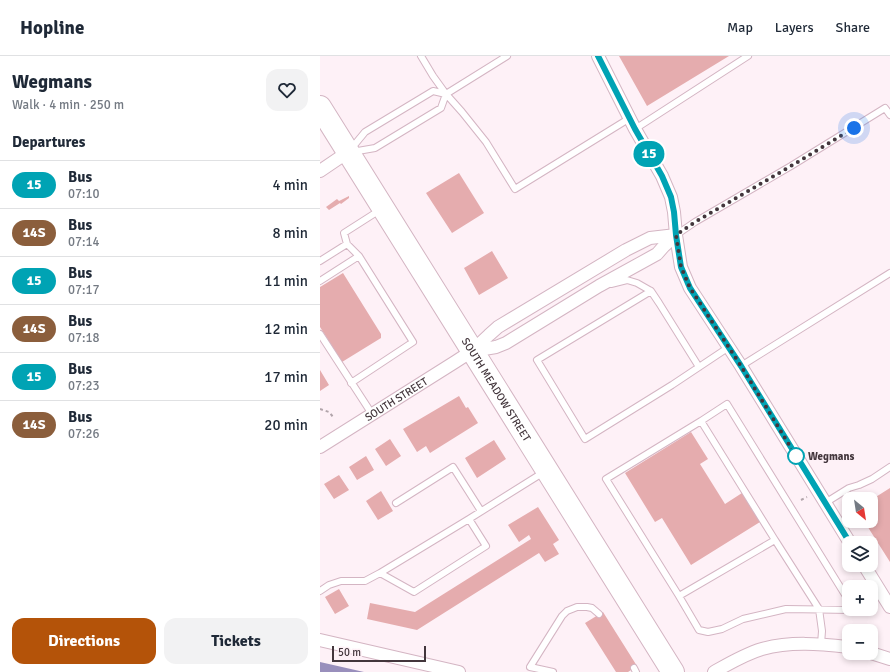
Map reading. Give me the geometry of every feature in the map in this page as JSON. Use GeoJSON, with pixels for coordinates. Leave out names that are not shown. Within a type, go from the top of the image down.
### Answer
{"type":"FeatureCollection","features":[{"type":"Feature","properties":{"kind":"highway","name":"SOUTH MEADOW STREET"},"geometry":{"type":"LineString","coordinates":[[320,107],[673,672]]}},
{"type":"Feature","properties":{"kind":"street"},"geometry":{"type":"LineString","coordinates":[[598,56],[632,123],[662,176],[671,197],[681,267],[690,288],[741,366],[845,536]]}},
{"type":"Feature","properties":{"kind":"street"},"geometry":{"type":"LineString","coordinates":[[320,171],[348,152]]}},
{"type":"Feature","properties":{"kind":"street"},"geometry":{"type":"LineString","coordinates":[[472,351],[496,347],[506,343],[599,286],[657,254],[676,235]]}},
{"type":"Feature","properties":{"kind":"street"},"geometry":{"type":"LineString","coordinates":[[472,351],[498,328],[626,250],[650,238],[676,235]]}},
{"type":"Feature","properties":{"kind":"street","name":"SOUTH STREET"},"geometry":{"type":"LineString","coordinates":[[320,447],[472,351]]}},
{"type":"Feature","properties":{"kind":"street"},"geometry":{"type":"LineString","coordinates":[[868,572],[890,607]]}},
{"type":"Feature","properties":{"kind":"street"},"geometry":{"type":"LineString","coordinates":[[320,640],[459,672]]}},
{"type":"Feature","properties":{"kind":"street"},"geometry":{"type":"LineString","coordinates":[[714,672],[739,658],[762,649],[788,644],[821,644],[842,646]]}},
{"type":"Feature","properties":{"kind":"street"},"geometry":{"type":"LineString","coordinates":[[878,655],[890,659]]}},
{"type":"Feature","properties":{"kind":"lane"},"geometry":{"type":"LineString","coordinates":[[421,56],[446,94],[486,142],[515,188],[748,56]]}},
{"type":"Feature","properties":{"kind":"lane"},"geometry":{"type":"LineString","coordinates":[[348,152],[375,148],[382,144],[441,108],[446,94],[507,56]]}},
{"type":"Feature","properties":{"kind":"lane"},"geometry":{"type":"LineString","coordinates":[[348,152],[365,132],[433,91],[446,94]]}},
{"type":"Feature","properties":{"kind":"lane"},"geometry":{"type":"LineString","coordinates":[[676,235],[695,222],[791,166],[885,108],[890,115]]}},
{"type":"Feature","properties":{"kind":"lane"},"geometry":{"type":"LineString","coordinates":[[351,383],[413,342],[359,256],[347,244],[344,233],[383,208]]}},
{"type":"Feature","properties":{"kind":"lane"},"geometry":{"type":"LineString","coordinates":[[320,261],[347,244]]}},
{"type":"Feature","properties":{"kind":"lane"},"geometry":{"type":"LineString","coordinates":[[320,281],[359,256]]}},
{"type":"Feature","properties":{"kind":"lane"},"geometry":{"type":"LineString","coordinates":[[741,366],[890,273]]}},
{"type":"Feature","properties":{"kind":"lane"},"geometry":{"type":"LineString","coordinates":[[599,286],[627,280],[637,283],[651,291],[699,367]]}},
{"type":"Feature","properties":{"kind":"lane"},"geometry":{"type":"LineString","coordinates":[[651,291],[536,360],[585,439],[666,389],[729,347]]}},
{"type":"Feature","properties":{"kind":"lane"},"geometry":{"type":"LineString","coordinates":[[320,334],[372,414]]}},
{"type":"Feature","properties":{"kind":"lane"},"geometry":{"type":"LineString","coordinates":[[842,590],[727,404],[606,479],[699,630],[708,632],[722,629],[743,619],[786,608],[842,609]]}},
{"type":"Feature","properties":{"kind":"lane"},"geometry":{"type":"LineString","coordinates":[[701,421],[819,609],[822,631],[821,644]]}},
{"type":"Feature","properties":{"kind":"lane"},"geometry":{"type":"LineString","coordinates":[[396,502],[453,467],[481,511]]}},
{"type":"Feature","properties":{"kind":"lane"},"geometry":{"type":"LineString","coordinates":[[824,503],[890,467]]}},
{"type":"Feature","properties":{"kind":"lane"},"geometry":{"type":"LineString","coordinates":[[320,591],[329,585],[342,581],[364,581],[380,573],[547,470]]}},
{"type":"Feature","properties":{"kind":"lane"},"geometry":{"type":"LineString","coordinates":[[380,573],[414,592],[486,546],[469,519]]}},
{"type":"Feature","properties":{"kind":"lane"},"geometry":{"type":"LineString","coordinates":[[679,596],[775,540]]}},
{"type":"Feature","properties":{"kind":"lane"},"geometry":{"type":"LineString","coordinates":[[553,672],[530,667],[563,615],[572,609],[582,607],[592,608],[600,614]]}},
{"type":"Feature","properties":{"kind":"path"},"geometry":{"type":"LineString","coordinates":[[320,408],[329,412],[334,418]]}},
{"type":"Feature","properties":{"kind":"path"},"geometry":{"type":"LineString","coordinates":[[801,500],[807,497]]}},
{"type":"Feature","properties":{"kind":"shaded area"},"geometry":{"type":"Polygon","coordinates":[[[320,662],[364,672],[320,672],[320,662]]]}},
{"type":"Feature","properties":{"kind":"building"},"geometry":{"type":"Polygon","coordinates":[[[619,56],[729,56],[647,106],[619,56]]]}},
{"type":"Feature","properties":{"kind":"building"},"geometry":{"type":"Polygon","coordinates":[[[459,173],[484,213],[452,233],[426,193],[459,173]]]}},
{"type":"Feature","properties":{"kind":"building"},"geometry":{"type":"Polygon","coordinates":[[[349,196],[349,198],[341,204],[340,203],[329,210],[326,207],[337,199],[339,201],[349,196]]]}},
{"type":"Feature","properties":{"kind":"building"},"geometry":{"type":"Polygon","coordinates":[[[492,251],[508,278],[479,295],[464,268],[492,251]]]}},
{"type":"Feature","properties":{"kind":"building"},"geometry":{"type":"Polygon","coordinates":[[[343,273],[381,334],[381,338],[342,362],[320,327],[320,287],[343,273]]]}},
{"type":"Feature","properties":{"kind":"building"},"geometry":{"type":"Polygon","coordinates":[[[320,370],[329,385],[320,391],[320,370]]]}},
{"type":"Feature","properties":{"kind":"building"},"geometry":{"type":"Polygon","coordinates":[[[459,396],[478,423],[430,453],[426,446],[417,452],[403,429],[459,396]]]}},
{"type":"Feature","properties":{"kind":"building"},"geometry":{"type":"Polygon","coordinates":[[[691,432],[708,459],[700,464],[725,504],[742,493],[760,522],[691,565],[662,518],[655,522],[625,473],[691,432]]]}},
{"type":"Feature","properties":{"kind":"building"},"geometry":{"type":"Polygon","coordinates":[[[390,439],[401,456],[386,466],[375,449],[390,439]]]}},
{"type":"Feature","properties":{"kind":"building"},"geometry":{"type":"Polygon","coordinates":[[[494,440],[506,459],[477,478],[465,458],[494,440]]]}},
{"type":"Feature","properties":{"kind":"building"},"geometry":{"type":"Polygon","coordinates":[[[366,456],[374,470],[357,480],[349,467],[366,456]]]}},
{"type":"Feature","properties":{"kind":"building"},"geometry":{"type":"Polygon","coordinates":[[[339,475],[349,490],[334,499],[324,484],[339,475]]]}},
{"type":"Feature","properties":{"kind":"building"},"geometry":{"type":"Polygon","coordinates":[[[890,488],[890,562],[878,543],[878,536],[874,536],[868,528],[878,528],[878,496],[890,488]]]}},
{"type":"Feature","properties":{"kind":"building"},"geometry":{"type":"Polygon","coordinates":[[[381,491],[393,511],[378,520],[366,501],[381,491]]]}},
{"type":"Feature","properties":{"kind":"building"},"geometry":{"type":"Polygon","coordinates":[[[538,507],[559,540],[553,544],[559,554],[545,562],[539,553],[417,630],[367,619],[370,603],[415,612],[531,539],[529,535],[519,542],[508,525],[538,507]]]}},
{"type":"Feature","properties":{"kind":"building"},"geometry":{"type":"Polygon","coordinates":[[[339,589],[349,606],[335,614],[325,597],[339,589]]]}},
{"type":"Feature","properties":{"kind":"building"},"geometry":{"type":"Polygon","coordinates":[[[603,612],[637,666],[628,672],[616,672],[585,623],[603,612]]]}},
{"type":"Feature","properties":{"kind":"bus line","name":"15"},"geometry":{"type":"LineString","coordinates":[[598,56],[635,129],[662,176],[671,197],[681,267],[690,288],[741,366],[845,536]]}},
{"type":"Feature","properties":{"kind":"place","name":"Wegmans"},"geometry":{"type":"Point","coordinates":[796,456]}},
{"type":"Feature","properties":{"kind":"route"},"geometry":{"type":"LineString","coordinates":[[796,456],[741,366],[690,288],[681,267],[676,235],[695,222],[854,128]]}}]}
